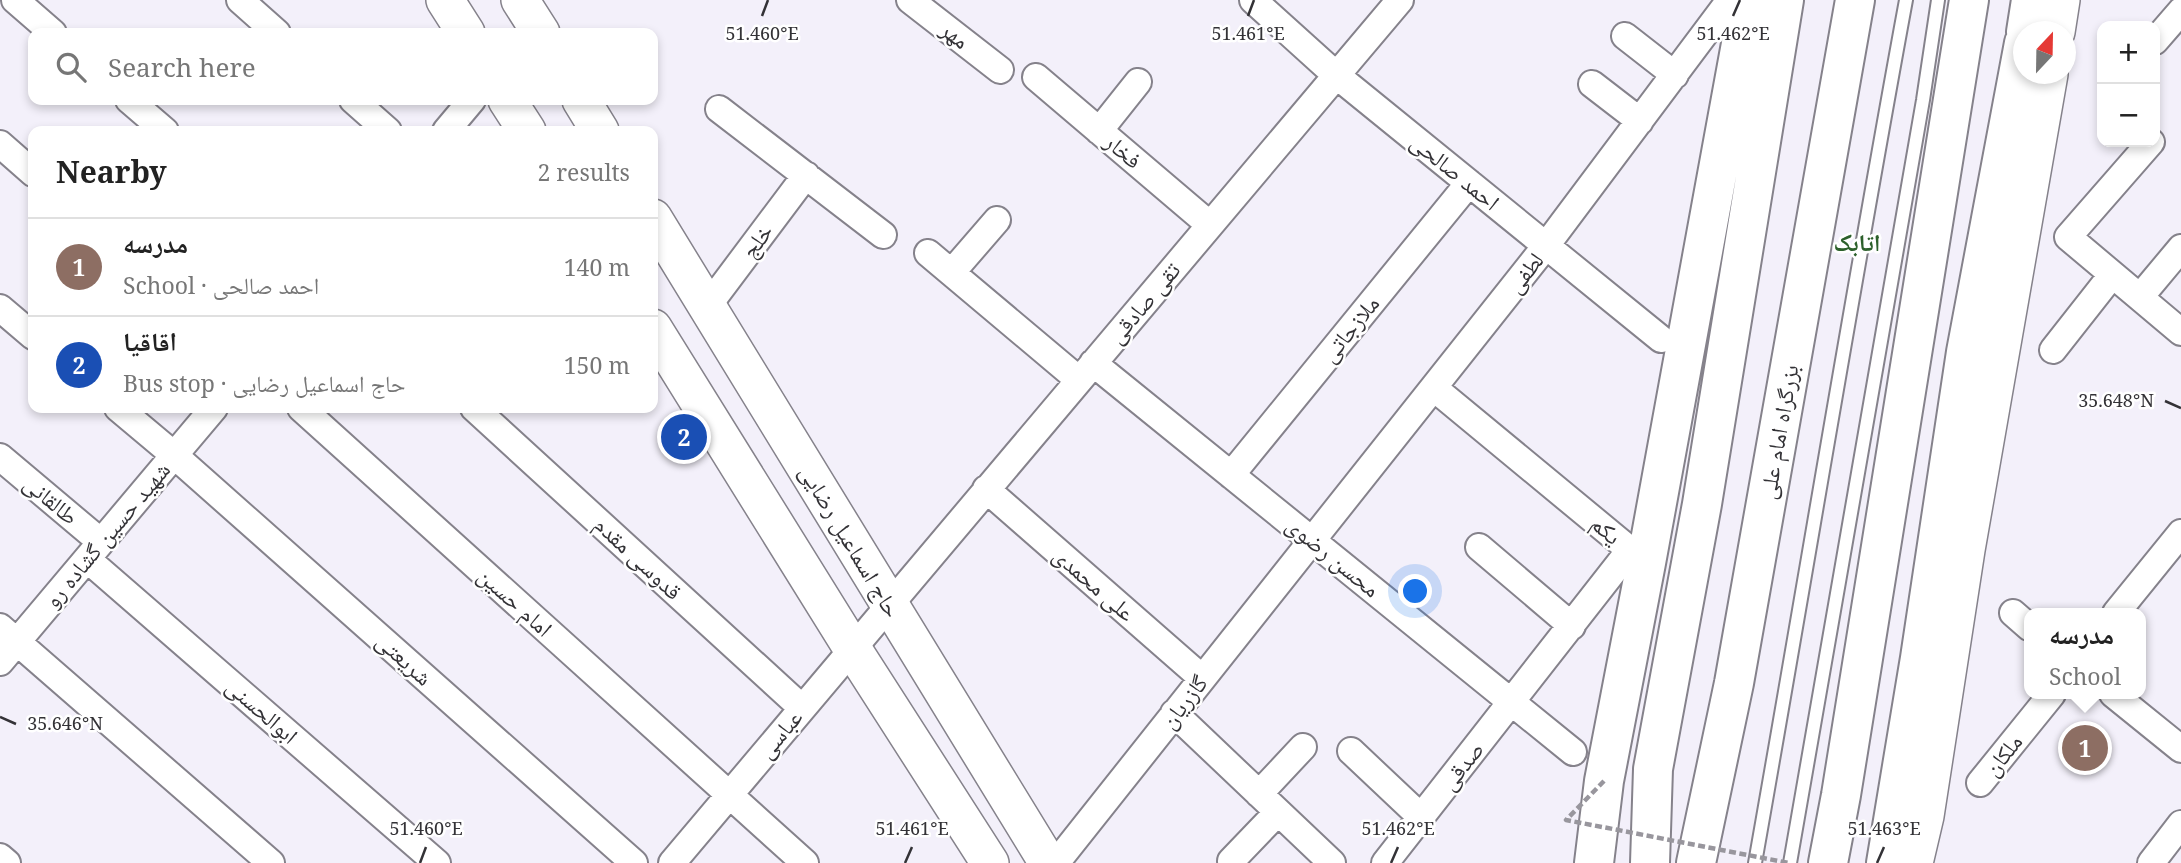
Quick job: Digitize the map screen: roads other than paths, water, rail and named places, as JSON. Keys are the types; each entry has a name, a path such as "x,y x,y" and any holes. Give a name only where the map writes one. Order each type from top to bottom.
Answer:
{"highway":[{"path":"1594,863 1604,782 1749,0"},
{"path":"1650,863 1653,769 1702,504 1784,0"},
{"name":"بزرگراه امام علی","path":"1696,863 1734,683 1855,0"},
{"path":"1828,863 1969,0"},
{"path":"2028,21 2031,0"},
{"path":"1886,863 1966,352 2016,84"}],"main road":[{"path":"520,0 538,28"},
{"path":"2058,21 2061,0"},
{"path":"1914,863 1925,816 1966,550 2047,84"},
{"path":"510,105 524,126"},
{"path":"584,105 597,126"},
{"name":"حاج اسماعیل رضایی","path":"658,226 1048,863"},
{"path":"658,340 990,863"}],"street":[{"path":"15,0 47,28"},
{"path":"240,0 271,28"},
{"name":"مهر","path":"910,0 1000,70"},
{"name":"احمد صالحی","path":"1253,0 1336,75 1661,339"},
{"name":"تقی صادقی","path":"889,605 1400,0"},
{"name":"لطفی","path":"1312,541 1545,247 1731,0"},
{"path":"2160,35 2181,11"},
{"path":"1625,36 1675,75"},
{"name":"فخار","path":"1036,77 1210,225"},
{"path":"1099,131 1138,82"},
{"path":"1592,84 1640,121"},
{"path":"135,105 159,126"},
{"path":"359,105 382,126"},
{"path":"450,126 468,105"},
{"path":"719,109 883,234"},
{"path":"0,144 28,169"},
{"path":"2147,147 2068,237 2181,332"},
{"name":"خلج","path":"707,307 806,175"},
{"name":"ملازجاتی","path":"1231,475 1469,183"},
{"path":"952,272 997,220"},
{"path":"2140,298 2181,248"},
{"name":"محسن رضوی","path":"928,253 1086,372 1231,475 1573,752"},
{"path":"2053,350 2112,275"},
{"path":"0,308 28,332"},
{"name":"یکم","path":"1434,388 1630,550 1512,702"},
{"path":"124,413 174,455"},
{"name":"شهید حسین گشاده رو","path":"0,662 9,634 94,551 210,413"},
{"name":"امام حسین","path":"307,413 805,863"},
{"name":"قدوسی مقدم","path":"479,413 802,708"},
{"name":"شریعتی","path":"174,455 634,863"},
{"name":"طالقانی","path":"0,457 94,551"},
{"name":"علی محمدی","path":"986,489 1202,678"},
{"name":"گازریان","path":"1056,863 1312,541"},
{"path":"1479,547 1572,626"},
{"path":"2121,608 2176,549"},
{"name":"ابوالحسنی","path":"94,551 437,863"},
{"name":"عباسی","path":"672,863 889,605"},
{"path":"9,634 271,863"},
{"name":"ملکان","path":"1980,783 2048,699"},
{"path":"2119,699 2181,749"},
{"name":"صدقی","path":"1392,861 1421,817 1512,702"},
{"path":"1174,713 1332,863"},
{"path":"1231,861 1303,747"},
{"path":"1351,751 1421,817"},
{"path":"2151,863 2181,824"},
{"path":"0,857 7,863"}],"lane":[{"path":"1755,863 1869,198 1906,0"},
{"path":"1789,863 1921,114 1938,0"}],"place":[{"name":"اقاقیا","path":"684,437"},
{"name":"مدرسه","path":"2085,748"}],"district":[{"name":"اتابک","path":"1857,243"}]}
